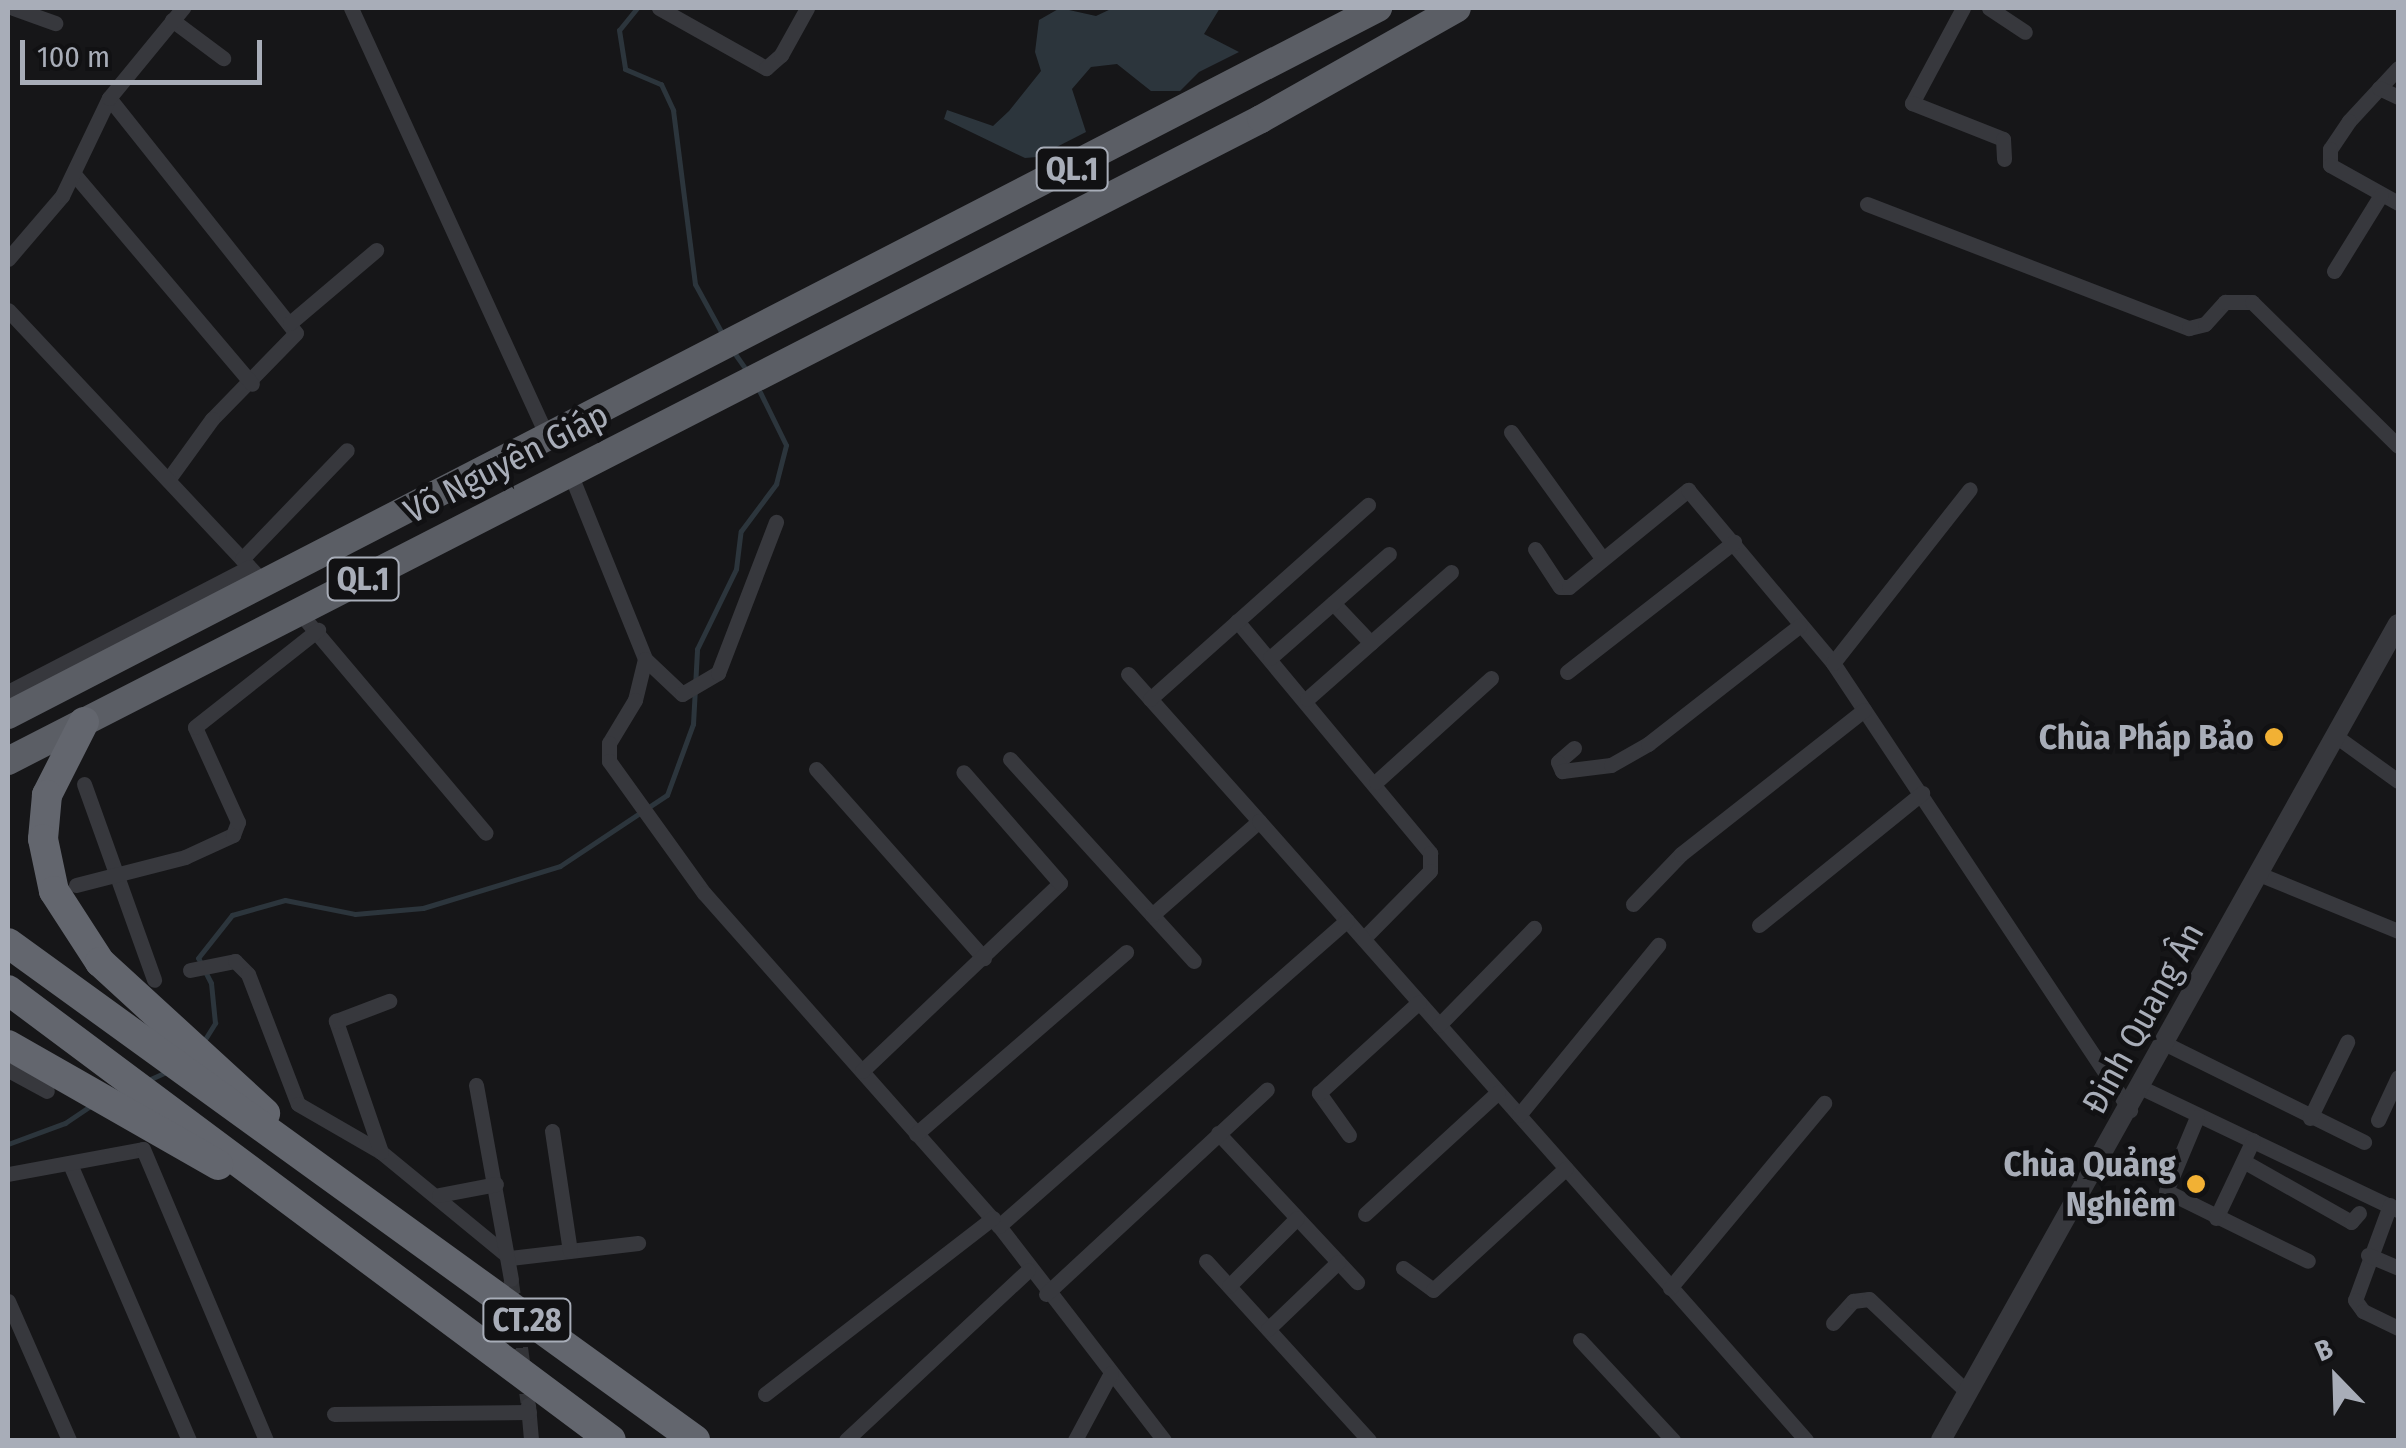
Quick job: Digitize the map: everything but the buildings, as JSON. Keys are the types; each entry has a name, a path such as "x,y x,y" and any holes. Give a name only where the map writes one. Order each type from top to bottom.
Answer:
{"highway":[{"name":"Võ Nguyên Giáp","path":"8,714 252,570 548,438 1378,8"},
{"name":"Võ Nguyên Giáp","path":"8,762 84,722 309,621 570,473 1261,118 1457,8"},
{"name":"CT.28","path":"84,722 47,795 44,839 54,890 100,962 358,1200"},
{"name":"CT.28","path":"8,943 358,1200 695,1440"},
{"name":"CT.28","path":"8,990 611,1440"},
{"name":"CT.28","path":"8,1045 60,1086 151,1126 333,1233"}],"street":[{"path":"13,8 54,24"},
{"path":"351,8 548,438"},
{"path":"659,8 766,68 782,55 806,8"},
{"path":"1963,8 1912,103 2003,139 2004,159"},
{"path":"1989,8 2024,32"},
{"path":"8,259 74,174 109,98 177,14 224,58"},
{"path":"2398,68 2330,149 2330,165 2398,204"},
{"path":"2379,88 2398,97"},
{"path":"109,98 290,323 293,341 212,419 170,477"},
{"path":"74,174 252,384"},
{"path":"2334,271 2382,195"},
{"path":"1868,204 2189,328 2205,324 2226,302 2252,302 2398,446"},
{"path":"290,323 376,250"},
{"path":"8,310 170,477 252,570"},
{"path":"1511,432 1602,558"},
{"path":"8,692 252,570 347,450"},
{"path":"570,473 645,659 682,694 707,684 729,651 776,522"},
{"path":"1833,664 1970,489"},
{"path":"1534,550 1564,588 1688,490 1833,664 2130,1110"},
{"path":"1150,698 1368,505"},
{"path":"1568,672 1734,542"},
{"path":"1270,658 1390,554"},
{"path":"1307,699 1450,572"},
{"path":"1333,603 1370,643"},
{"path":"76,886 185,858 238,829 195,727 309,621 486,833"},
{"path":"1237,621 1376,782 1434,863 1364,938"},
{"name":"Đinh Quang Ân","path":"1941,1440 2130,1110 2398,624"},
{"path":"1574,748 1558,762 1566,773 1623,758 1799,626"},
{"path":"645,659 635,700 608,752 636,803 704,893 996,1222 1046,1294 1164,1440"},
{"path":"1128,674 1806,1440"},
{"path":"1376,782 1491,678"},
{"path":"1633,904 1681,854 1864,710"},
{"path":"2336,737 2398,782"},
{"path":"1010,758 1194,961"},
{"path":"816,770 984,958"},
{"path":"862,1071 1060,883 964,772"},
{"path":"84,784 120,874 154,980"},
{"path":"1758,926 1922,794"},
{"path":"1152,914 1259,822"},
{"path":"2259,874 2398,931"},
{"path":"766,1394 996,1222 1347,920"},
{"path":"1438,1025 1534,928"},
{"path":"1519,1115 1658,945"},
{"path":"916,1134 1126,952"},
{"path":"190,970 235,960 248,974 298,1104 381,1152 439,1195 510,1258 638,1243"},
{"path":"381,1152 336,1022 389,1001"},
{"path":"1349,1136 1319,1093 1419,1002"},
{"path":"2310,1118 2347,1042"},
{"path":"2166,1044 2364,1142"},
{"path":"8,1070 60,1086"},
{"path":"2378,1120 2398,1076"},
{"path":"476,1085 511,1279"},
{"path":"2142,1088 2394,1208 2368,1255 2358,1306 2398,1328"},
{"path":"1046,1294 1267,1089"},
{"path":"1365,1214 1498,1092"},
{"path":"1670,1288 1824,1103"},
{"path":"2197,1117 2166,1191 2308,1261"},
{"path":"552,1130 570,1251"},
{"path":"1218,1133 1357,1282"},
{"path":"2216,1218 2253,1140"},
{"path":"8,1174 143,1149 266,1440"},
{"path":"2245,1162 2351,1222 2359,1213"},
{"path":"70,1164 189,1440"},
{"path":"1402,1268 1433,1290 1566,1168"},
{"path":"439,1195 496,1184"},
{"path":"1228,1286 1297,1218"},
{"path":"2368,1255 2398,1268"},
{"path":"1206,1261 1369,1440"},
{"path":"1268,1329 1338,1262"},
{"path":"846,1440 1028,1270"},
{"path":"1834,1323 1853,1301 1868,1299 1967,1392"},
{"path":"8,1301 70,1440"},
{"path":"1580,1340 1673,1440"},
{"path":"1076,1440 1111,1373"},
{"path":"334,1414 528,1407 531,1440"}],"shaded area":[{"path":"1060,8 1096,16 1113,8 1220,8 1204,34 1239,52 1199,72 1180,91 1151,91 1117,64 1091,67 1072,89 1086,132 1037,157 1025,158 944,119 947,110 993,126 1009,111 1041,71 1035,52 1039,20"}],"waterway":[{"path":"637,8 619,30 625,69 661,84 673,110 695,284 724,337"},
{"path":"733,351 747,371"},
{"path":"202,1044 215,1023 211,983 198,958 232,915 285,900 355,914 423,908 560,866 667,795 693,724 697,649 736,569 741,531 776,484 786,445 758,388"},
{"path":"146,1081 168,1071"},
{"path":"8,1144 65,1123 90,1106"}],"tunnel":[{"path":"511,1279 528,1402"}],"place":[{"name":"Chùa Pháp Bảo","path":"2274,737"},
{"name":"Chùa Quảng Nghiêm","path":"2196,1184"}]}
